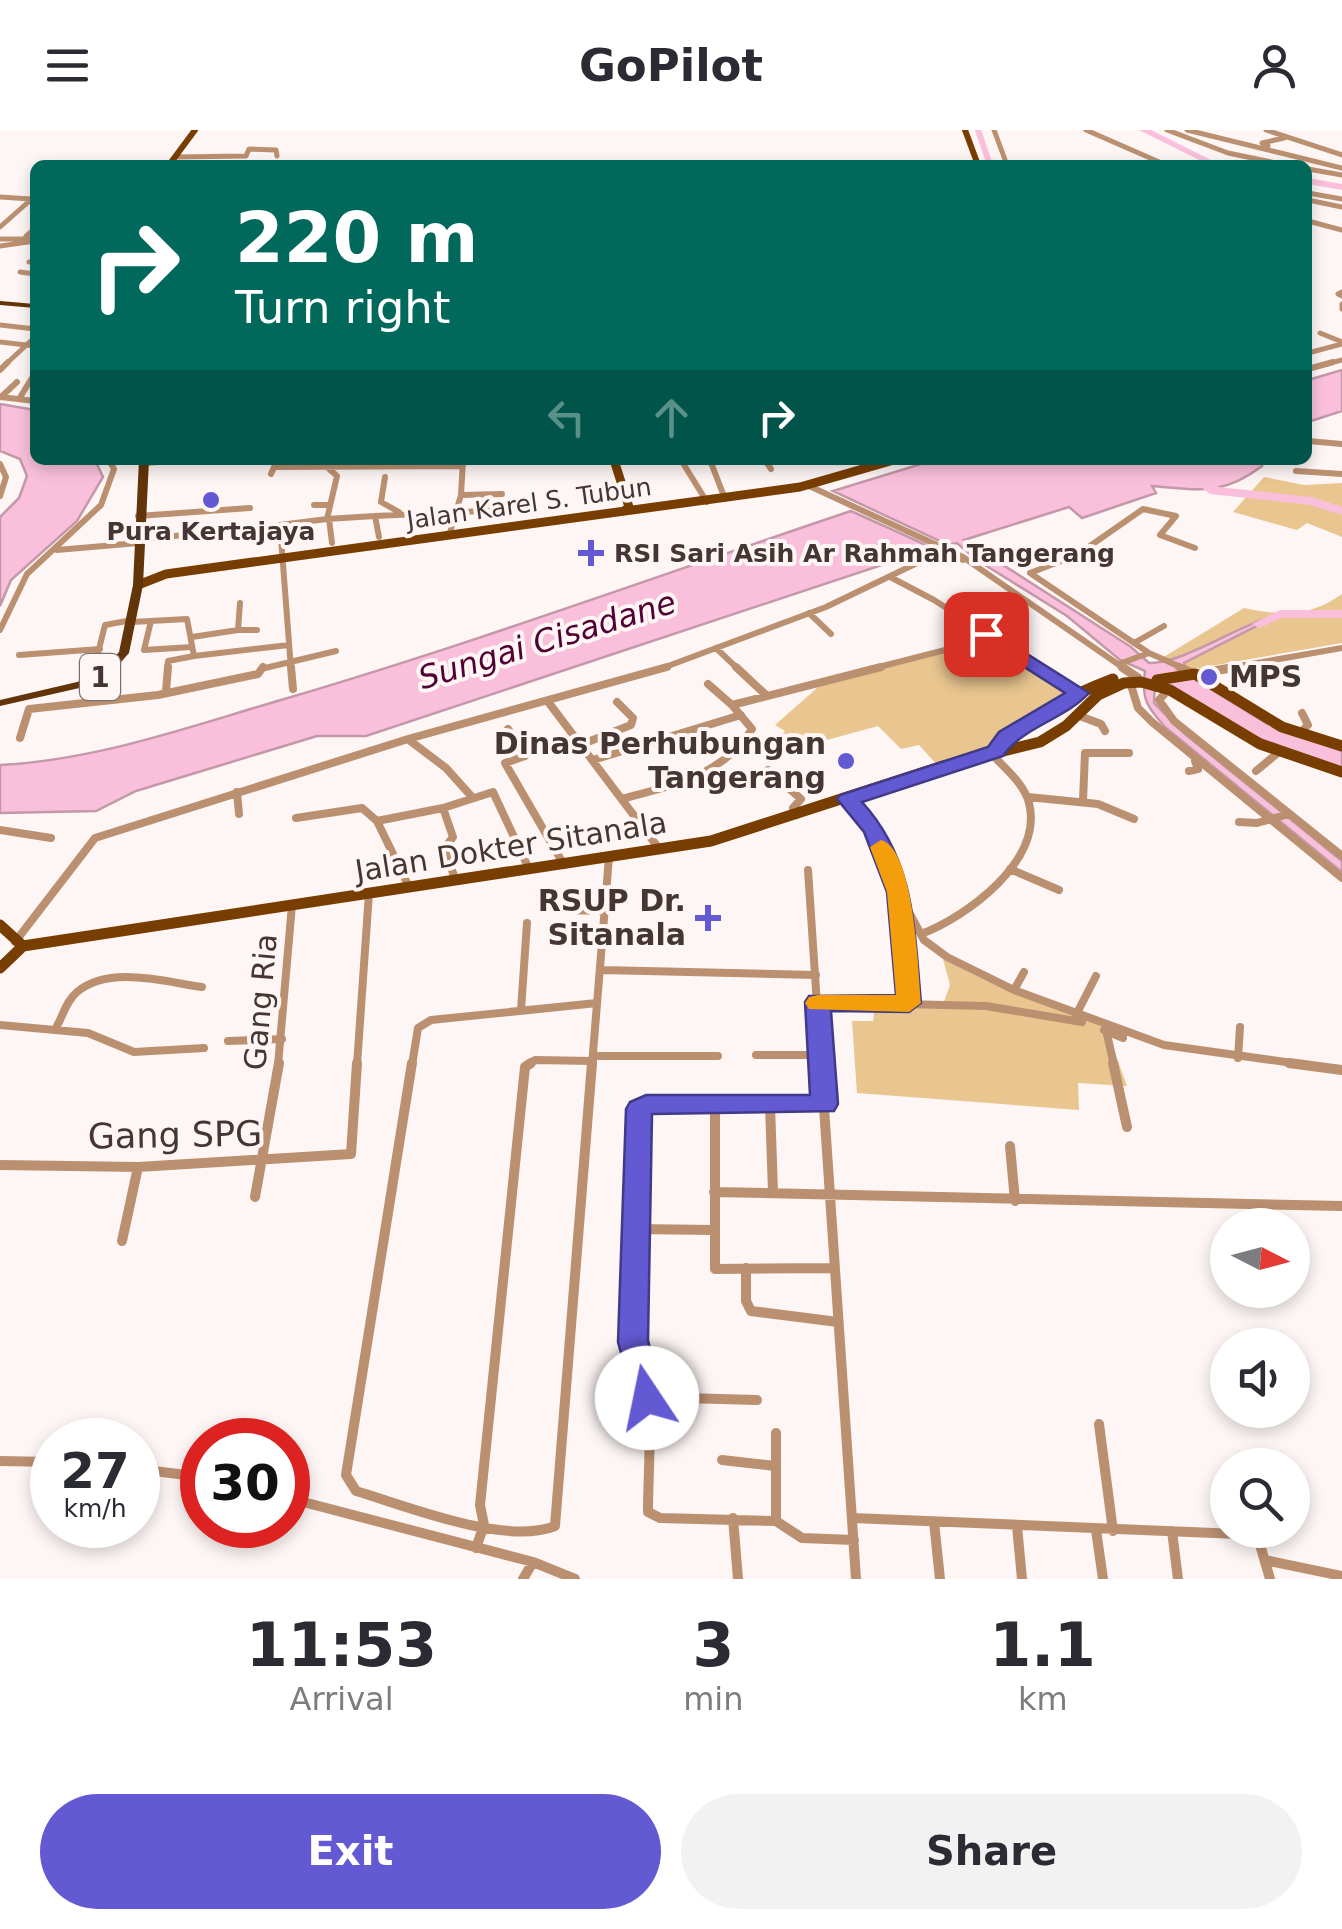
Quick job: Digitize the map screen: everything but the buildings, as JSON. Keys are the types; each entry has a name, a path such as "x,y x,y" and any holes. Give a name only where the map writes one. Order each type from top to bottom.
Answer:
{"highway":[{"path":"0,303 30,306"},
{"name":"1","path":"0,703 103,676 124,653 138,584 138,516 144,465"}],"main road":[{"path":"172,160 195,130"},
{"path":"965,130 976,160"},
{"path":"616,465 630,504 624,511"},
{"name":"Jalan Karel S. Tubun","path":"138,584 166,574 725,499 807,485 877,465"},
{"path":"628,496 660,507"},
{"name":"Jalan Karel S. Tubun","path":"138,567 166,574"},
{"path":"1133,680 1192,674 1250,710 1300,733 1342,746"},
{"path":"1133,680 1164,687 1279,752 1342,772"},
{"name":"Jalan Dokter Sitanala","path":"993,752 1006,736 1078,693 1133,680"},
{"name":"Jalan Dokter Sitanala","path":"19,944 456,880 609,862 660,850 798,816 931,769 1034,744 1053,736 1077,716 1092,696 1133,680"},
{"path":"1030,723 1038,732 1053,736"},
{"path":"0,925 19,944 0,968"}],"street":[{"path":"994,130 1005,160"},
{"path":"1088,131 1101,130"},
{"path":"1166,130 1228,153 1262,160"},
{"path":"1188,130 1306,160"},
{"path":"1266,130 1342,155"},
{"path":"1088,131 1154,160"},
{"path":"1268,146 1262,143 1288,137"},
{"path":"1108,140 1124,140"},
{"path":"1228,153 1248,147"},
{"path":"186,160 246,156 249,149 276,150 277,156"},
{"path":"1312,161 1342,168"},
{"path":"1312,170 1342,176"},
{"path":"1312,196 1342,199"},
{"path":"0,197 30,198"},
{"path":"1312,197 1342,207"},
{"path":"0,228 30,202"},
{"path":"1312,222 1342,230"},
{"path":"1312,232 1323,226"},
{"path":"26,236 30,232"},
{"path":"0,242 30,241"},
{"path":"24,252 30,245"},
{"path":"20,272 30,273"},
{"path":"0,325 30,332"},
{"path":"1320,333 1342,343"},
{"path":"0,370 30,340"},
{"path":"0,342 30,345"},
{"path":"1312,351 1342,343"},
{"path":"1312,368 1342,360"},
{"path":"18,399 30,380"},
{"path":"1,397 17,382"},
{"path":"1,397 30,401"},
{"path":"1312,441 1342,444"},
{"path":"0,630 25,576 57,550 106,499 112,465"},
{"path":"272,474 274,467 310,465"},
{"path":"329,465 337,476 328,519 332,543"},
{"path":"449,536 458,512 462,465"},
{"path":"684,465 706,502"},
{"path":"712,465 725,499"},
{"path":"769,465 771,469"},
{"path":"0,496 6,477 1,466"},
{"path":"1296,471 1342,474"},
{"path":"386,477 381,502 403,514"},
{"path":"807,485 966,558 1119,664 1133,680 1138,708 1342,878"},
{"path":"461,495 502,494"},
{"path":"314,506 330,505"},
{"path":"138,516 250,508"},
{"path":"293,688 280,523 526,509"},
{"path":"1194,548 1160,534 1176,516 1143,510 1099,545 1062,564 1030,572 1146,654 1192,674 1342,648"},
{"path":"375,516 379,537"},
{"path":"57,550 210,533"},
{"path":"19,944 95,838 408,739 642,676 808,613 892,578 940,552 966,558"},
{"path":"892,578 1078,693"},
{"path":"238,630 240,603"},
{"path":"808,613 830,634"},
{"path":"19,655 98,653 105,625 187,619 193,651"},
{"path":"150,621 144,650 289,645"},
{"path":"1134,643 1164,626"},
{"path":"192,636 257,630"},
{"path":"732,705 992,638"},
{"path":"716,648 766,696"},
{"path":"166,692 168,661 193,651"},
{"path":"20,738 29,709 166,692 258,674 262,666 336,651"},
{"path":"1119,664 1146,654"},
{"path":"1119,664 1133,680"},
{"path":"622,799 709,772 747,740 752,729 708,684"},
{"path":"1164,687 1158,700 1174,722 1342,856"},
{"path":"580,745 631,725 633,718 617,702"},
{"path":"549,703 660,850"},
{"path":"1300,733 1308,724 1302,713"},
{"path":"593,760 741,714"},
{"path":"1077,716 1101,724 1106,731"},
{"path":"508,729 526,756 505,764 564,865"},
{"path":"408,739 446,768 472,797"},
{"path":"921,934 967,912 1010,869 1031,828 1028,797 993,752"},
{"path":"1083,801 1085,752 1128,753"},
{"path":"1256,771 1279,752"},
{"path":"1190,771 1198,769 1196,757"},
{"path":"768,770 801,800 793,808 798,816"},
{"path":"237,792 239,814"},
{"path":"377,821 443,808 493,792 530,870"},
{"path":"1028,797 1083,801 1118,810 1134,819"},
{"path":"848,799 875,830 898,892 921,934 947,957 1014,990 1164,1045 1342,1070"},
{"path":"296,818 362,808 377,821 409,888"},
{"path":"443,808 452,837 444,850 456,880"},
{"path":"1239,822 1288,814"},
{"path":"0,830 52,838"},
{"path":"598,1003 431,1020 418,1028 346,1475 356,1491 484,1525 535,1534 552,1531 555,1526 602,970 609,862"},
{"path":"1010,869 1059,890"},
{"path":"808,870 856,1579"},
{"path":"898,892 909,1003"},
{"name":"Gang SPG","path":"1,1169 138,1167 352,1154 369,893"},
{"name":"Gang Ria","path":"255,1197 282,1039 292,906"},
{"path":"564,910 604,911"},
{"path":"522,1010 527,923"},
{"path":"602,970 816,975"},
{"path":"1014,990 1024,972"},
{"path":"1076,1015 1096,976"},
{"path":"57,1026 72,996 97,983 126,978 202,987"},
{"path":"818,1002 909,1003 1021,1012 1074,1020 1123,1038"},
{"path":"0,1025 57,1026 124,1044 134,1052 204,1048"},
{"path":"1238,1058 1240,1026"},
{"path":"1106,1030 1127,1127"},
{"path":"228,1041 282,1039"},
{"path":"756,1055 821,1055"},
{"path":"476,1548 484,1525 480,1506 525,1067 536,1060 718,1056"},
{"path":"776,1521 660,1518 648,1512 647,1398 633,1342 639,1109 646,1105 824,1104"},
{"path":"715,1105 715,1269 834,1268"},
{"path":"770,1105 773,1192"},
{"path":"1010,1146 1015,1202"},
{"path":"122,1241 138,1167"},
{"path":"714,1192 829,1192 1015,1202 1342,1206"},
{"path":"634,1228 715,1230"},
{"path":"746,1268 750,1312 838,1322"},
{"path":"647,1398 757,1400"},
{"path":"1099,1424 1113,1530"},
{"path":"776,1434 776,1521 788,1535 801,1540 854,1540"},
{"path":"722,1460 775,1466"},
{"path":"0,1461 30,1462"},
{"path":"310,1504 533,1562 574,1579"},
{"path":"733,1518 738,1579"},
{"path":"852,1518 1210,1532"},
{"path":"934,1522 940,1579"},
{"path":"1016,1526 1022,1579"},
{"path":"1096,1530 1103,1579"},
{"path":"1172,1531 1178,1579"},
{"path":"1263,1548 1270,1579"},
{"path":"1266,1560 1342,1576"},
{"path":"523,1579 533,1562"}],"shaded area":[{"path":"1264,477 1304,485 1342,483 1342,537 1307,523 1297,530 1233,512"},
{"path":"1342,594 1342,643 1182,671 1162,658 1244,608 1295,613 1319,607"},
{"path":"988,639 1079,693 1018,729 996,751 939,767 919,745 901,749 878,726 787,751 776,740 785,731 775,725 825,681"},
{"path":"943,959 989,982 1105,1025 1127,1086 1078,1083 1079,1110 857,1093 852,1021 873,1021 875,1005 942,1007 950,985"}],"water":[{"path":"1342,370 1342,411 1312,421 1312,379"},
{"path":"0,404 30,409 30,465 97,465 103,477 77,521 11,580 0,606 0,517 19,498 27,476 20,459 0,451"},
{"path":"918,465 1262,465 1222,487 1152,486 1156,493 1082,518 1069,507 964,540 1131,647 1149,663 1179,657 1280,614 1184,663 1185,673 1266,723 1342,751 1342,768 1244,733 1155,682 1154,703 1185,734 1342,861 1342,872 1166,728 1147,702 1145,671 1120,660 1067,616 977,560 957,543 948,545 833,491"},
{"path":"851,511 933,548 366,736 317,736 136,791 96,811 0,813 0,765 72,757 212,721 425,655"}],"waterway":[{"path":"978,130 988,160"},
{"name":"Sungai Cisadane","path":"1144,130 1206,160"},
{"name":"Sungai Cisadane","path":"1312,182 1342,187"},
{"path":"1179,465 1215,491 1312,501 1342,511"},
{"path":"1259,624 1280,614 1342,614"}],"slow traffic":[{"path":"818,1003 909,1003 898,892 881,847"}],"place":[{"name":"Pura Kertajaya","path":"211,500"},
{"name":"RSI Sari Asih Ar Rahmah Tangerang","path":"591,553"},
{"name":"MPS","path":"1209,677"},
{"name":"Dinas Perhubungan Tangerang","path":"846,761"},
{"name":"RSUP Dr. Sitanala","path":"708,918"}],"route":[{"path":"647,1398 633,1342 639,1109 643,1105 824,1104 818,1002 909,1003 898,892 875,830 848,799 931,769 996,752 1006,736 1078,693 986,634"}]}
